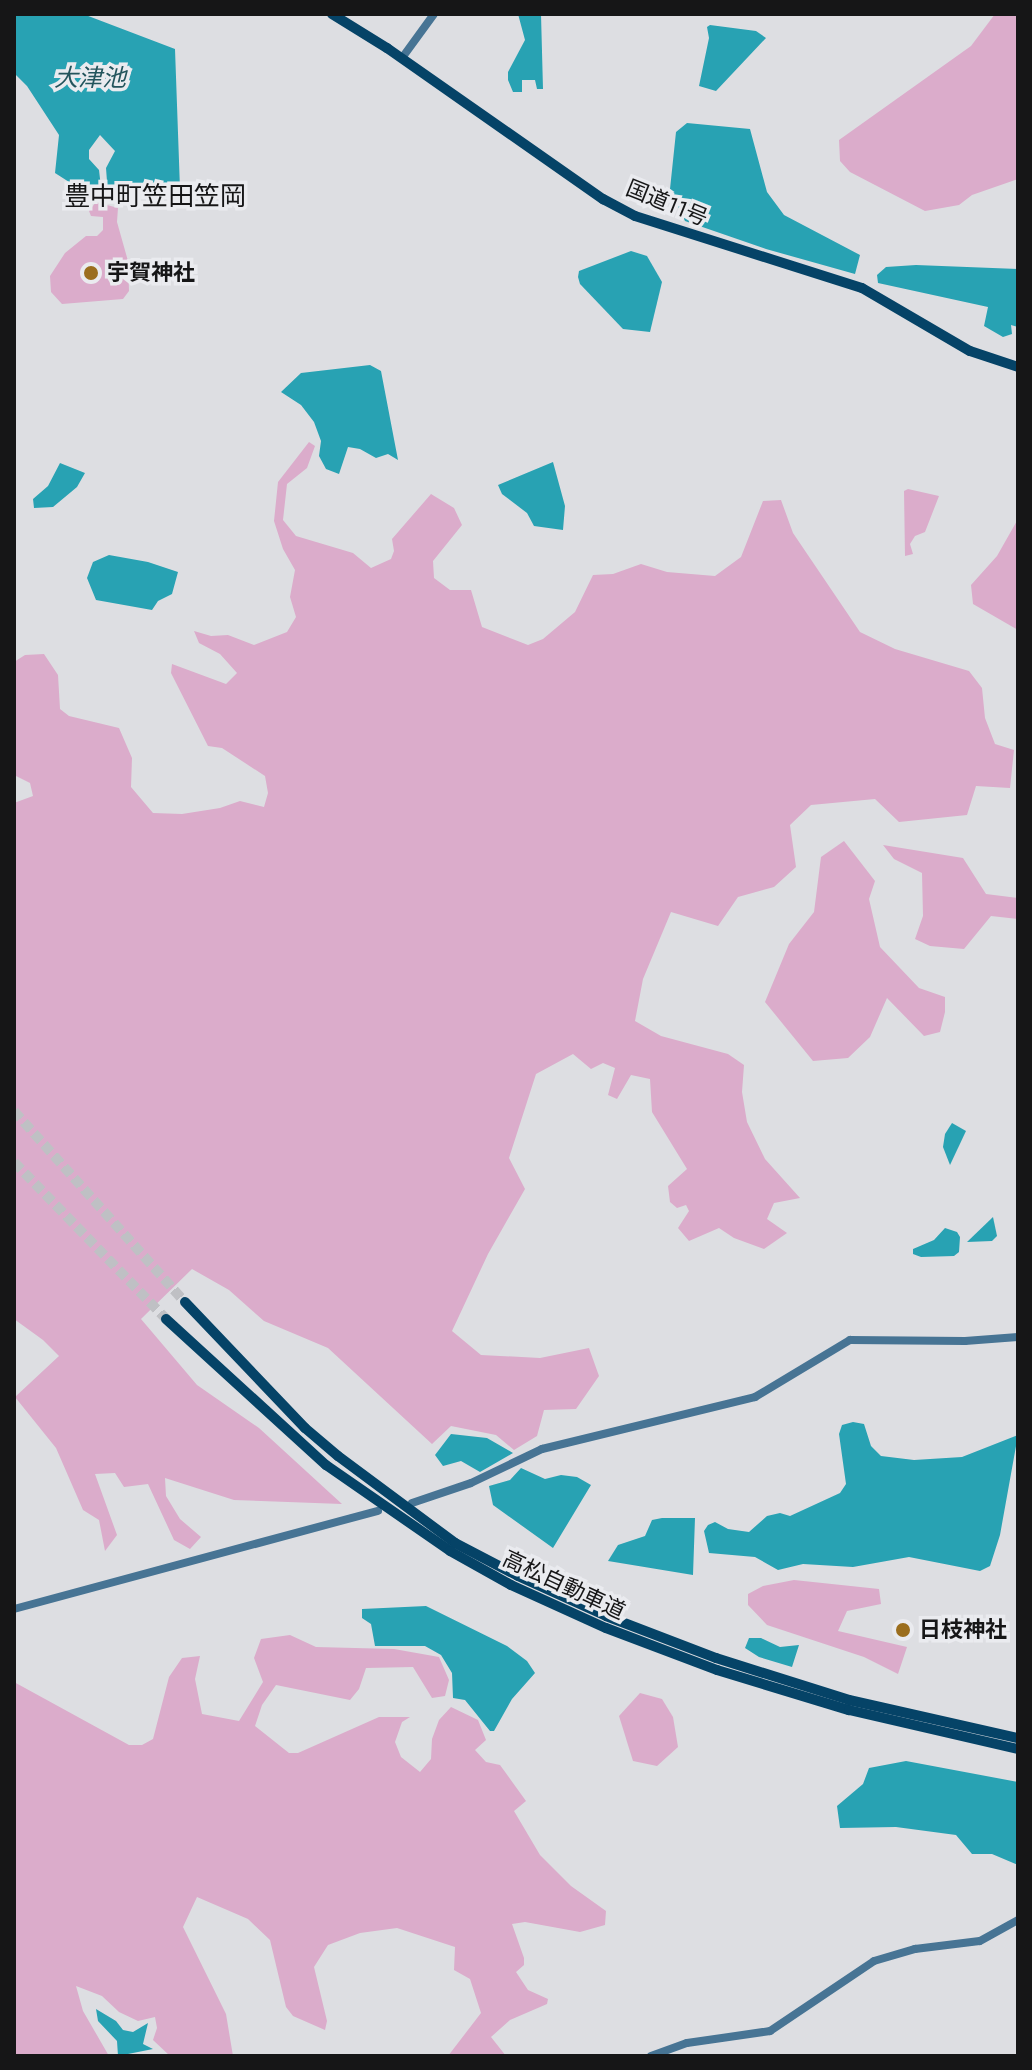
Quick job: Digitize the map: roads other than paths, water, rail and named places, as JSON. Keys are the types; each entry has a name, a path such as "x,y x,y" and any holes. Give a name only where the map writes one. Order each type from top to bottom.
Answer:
{"highway":[{"name":"国道11号","path":"332,14 402,58 591,191 635,216 862,288 970,351 1018,367"},
{"name":"高松自動車道","path":"185,1302 305,1428 419,1519 467,1550 606,1616 716,1658 849,1700 1018,1738"},
{"name":"高松自動車道","path":"166,1319 326,1465 438,1543 511,1585 606,1628 717,1670 849,1710 1018,1749"}],"street":[{"path":"402,58 434,14"},
{"path":"412,1503 471,1483 542,1449 755,1397 779,1385 825,1352 856,1338 965,1341 1018,1337"},
{"path":"14,1609 378,1511"},
{"path":"651,2056 687,2043 770,2031 874,1961 915,1949 980,1941 1018,1920"}],"water":[{"name":"大津池","path":"14,14 83,14 175,49 180,189 108,195 106,168 115,151 100,135 89,150 89,159 99,170 102,196 91,196 55,173 59,135 27,86 14,73"},
{"path":"518,14 541,14 543,89 537,89 535,80 522,80 522,92 513,92 508,80 508,72 525,40"},
{"path":"707,27 756,31 766,38 716,91 699,86 709,38"},
{"path":"687,123 750,129 767,192 784,215 860,255 855,274 766,249 685,221 670,189 676,132"},
{"path":"631,251 647,256 662,282 650,332 623,329 580,284 578,277 579,271"},
{"path":"916,265 1018,269 1018,327 1011,325 1012,334 1003,337 984,326 988,307 878,283 877,275 886,267"},
{"path":"370,365 381,371 398,460 388,454 376,458 360,449 348,447 339,474 326,469 319,456 321,441 314,422 301,405 281,392 301,373"},
{"path":"553,462 565,506 563,530 534,526 527,513 502,494 498,485"},
{"path":"60,463 85,473 77,487 53,507 34,508 33,499 48,486"},
{"path":"109,555 148,562 178,572 172,594 158,601 152,610 96,600 87,578 93,562"},
{"path":"952,1123 966,1131 950,1165 943,1147 945,1134"},
{"path":"993,1217 997,1236 992,1241 967,1242"},
{"path":"945,1228 957,1232 960,1237 959,1252 954,1256 921,1257 913,1254 913,1249 934,1240"},
{"path":"853,1422 864,1424 871,1446 881,1456 914,1460 962,1457 1018,1435 1000,1535 990,1566 980,1571 909,1557 853,1567 803,1564 778,1570 755,1557 709,1553 704,1531 708,1525 715,1522 728,1529 749,1532 767,1516 780,1513 790,1516 840,1493 846,1484 839,1434 842,1425"},
{"path":"451,1434 487,1438 513,1453 480,1472 461,1461 443,1466 435,1455"},
{"path":"521,1468 545,1479 561,1475 577,1477 591,1485 553,1548 493,1505 489,1486 510,1480"},
{"path":"695,1518 693,1575 608,1561 618,1545 645,1536 652,1520"},
{"path":"426,1606 507,1646 527,1661 535,1673 512,1699 494,1731 490,1731 465,1700 453,1698 452,1673 441,1655 425,1646 375,1646 371,1624 362,1618 362,1609"},
{"path":"749,1638 761,1638 780,1647 799,1645 792,1667 759,1657 745,1648"},
{"path":"906,1761 1018,1782 1018,1865 992,1854 972,1854 956,1835 896,1827 840,1828 837,1806 863,1784 869,1768"},
{"path":"96,2009 116,2021 123,2030 133,2032 148,2023 143,2044 153,2049 118,2056 117,2041 98,2021"}],"tunnel":[{"path":"14,1111 185,1302"},
{"path":"14,1162 166,1319"}],"place":[{"name":"宇賀神社","path":"91,273"},
{"name":"日枝神社","path":"903,1630"}],"district":[{"name":"豊中町笠田笠岡","path":"155,197"}]}
